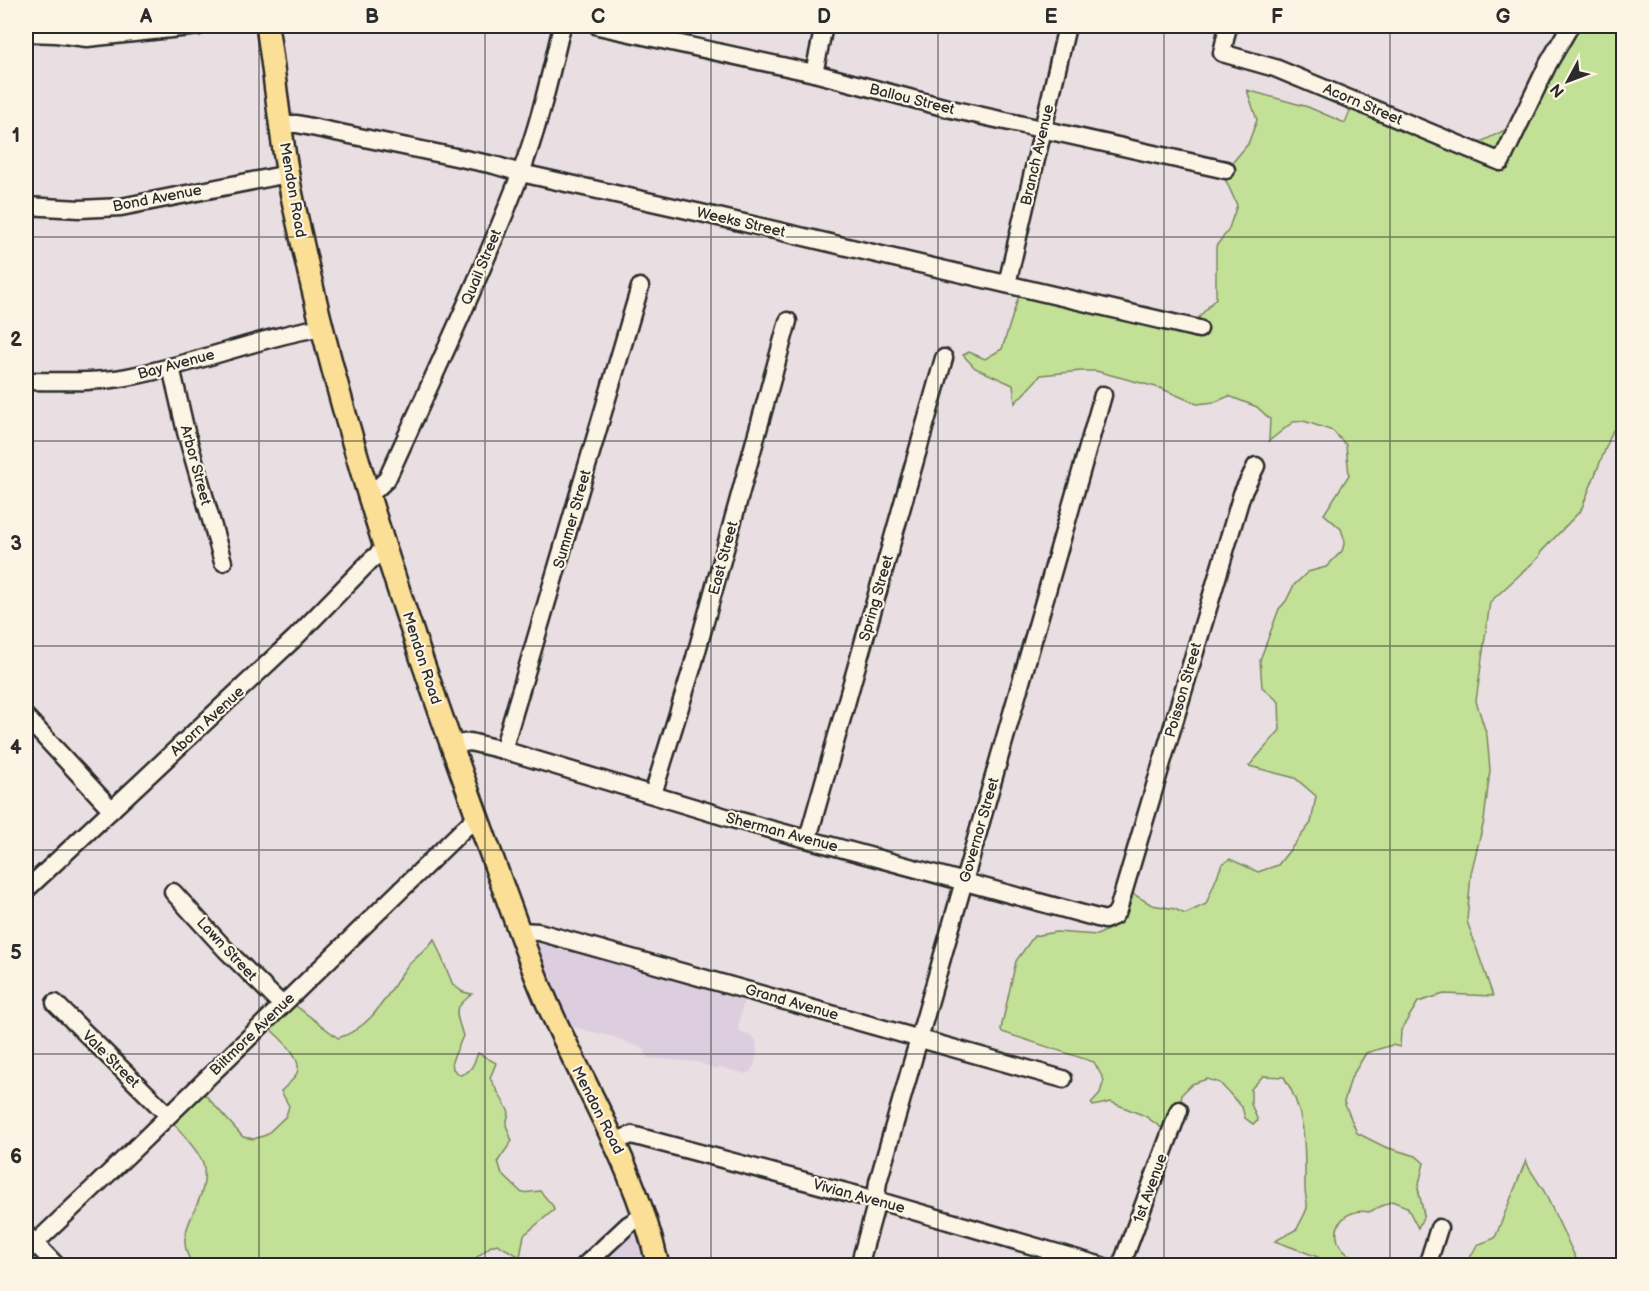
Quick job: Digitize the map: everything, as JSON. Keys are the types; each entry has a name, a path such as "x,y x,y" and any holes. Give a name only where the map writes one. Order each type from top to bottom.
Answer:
{"main road":[{"name":"Mendon Road","path":"267,26 288,174 323,327 369,496 420,659 548,1010 615,1141 644,1215 654,1264"}],"street":[{"path":"26,33 87,38 199,26"},
{"name":"Quail Street","path":"369,496 387,479 448,345 521,173 545,98 562,26"},
{"name":"Ballou Street","path":"598,26 814,73 951,109 1226,170"},
{"path":"814,73 824,26"},
{"name":"Branch Avenue","path":"1007,284 1067,26"},
{"name":"Acorn Street","path":"1228,26 1222,53 1275,68 1501,162 1548,64 1570,26"},
{"name":"Weeks Street","path":"282,124 297,124 494,165 1199,329"},
{"name":"Bond Avenue","path":"26,206 80,209 121,207 288,174"},
{"name":"Summer Street","path":"503,750 640,287"},
{"name":"East Street","path":"653,794 696,654 788,321"},
{"name":"Bay Avenue","path":"26,381 88,381 125,378 251,343 323,327"},
{"name":"Spring Street","path":"807,838 944,358"},
{"name":"Arbor Street","path":"171,367 186,432 223,562"},
{"name":"Governor Street","path":"859,1266 876,1200 878,1182 1103,395"},
{"name":"Poisson Street","path":"1114,916 1145,822 1242,494 1256,466"},
{"name":"Aborn Avenue","path":"26,890 295,638 370,561 386,548"},
{"path":"26,717 112,810"},
{"name":"Sherman Avenue","path":"451,745 470,742 503,750 729,818 964,883 1093,918 1105,920 1114,916"},
{"name":"Biltmore Avenue","path":"28,1243 168,1115 477,816"},
{"name":"Lawn Street","path":"173,892 226,950 282,1005"},
{"name":"Grand Avenue","path":"519,931 539,932 1063,1079"},
{"name":"Vale Street","path":"55,1003 168,1115"},
{"name":"1st Avenue","path":"1121,1266 1179,1110"},
{"name":"Vivian Avenue","path":"615,1141 632,1135 876,1200 1102,1266"},
{"path":"584,1266 628,1225 644,1215"},
{"path":"1427,1266 1439,1228"},
{"path":"28,1243 57,1266"}],"shaded area":[{"path":"527,932 747,986 738,1027 741,1033 749,1034 756,1040 757,1055 752,1071 746,1074 720,1067 716,1069 698,1062 648,1058 644,1049 614,1037 561,1024"},
{"path":"645,1213 664,1265 584,1266"}],"green space":[{"path":"1568,26 1623,26 1623,431 1620,426 1613,430 1581,510 1541,552 1539,557 1490,602 1476,701 1487,736 1490,770 1484,821 1471,873 1467,921 1493,996 1444,994 1418,1002 1401,1030 1400,1047 1392,1045 1366,1053 1351,1078 1344,1102 1357,1133 1385,1147 1416,1156 1424,1163 1418,1188 1424,1215 1418,1228 1407,1207 1392,1201 1369,1212 1361,1211 1346,1216 1338,1227 1338,1241 1344,1251 1362,1265 1322,1265 1318,1257 1275,1241 1297,1229 1307,1206 1301,1117 1292,1090 1284,1077 1263,1076 1251,1089 1251,1104 1258,1121 1253,1124 1245,1118 1242,1107 1220,1083 1207,1079 1192,1084 1182,1094 1179,1119 1173,1136 1145,1116 1111,1102 1093,1106 1091,1103 1100,1093 1104,1080 1094,1062 1002,1032 1001,1029 1016,961 1034,936 1056,932 1097,935 1112,928 1121,915 1130,892 1152,905 1175,909 1185,914 1206,904 1222,864 1230,859 1258,872 1278,865 1311,823 1316,796 1295,778 1249,766 1280,730 1279,702 1262,687 1260,660 1279,609 1294,585 1308,572 1326,567 1342,551 1345,541 1341,529 1324,514 1349,475 1346,445 1333,431 1304,421 1293,422 1269,441 1270,419 1257,407 1229,396 1215,402 1197,404 1160,388 1096,371 1041,375 1015,403 1013,385 975,368 963,355 969,352 985,359 1002,349 1021,289 1189,329 1216,298 1216,246 1228,231 1237,205 1223,174 1248,144 1257,120 1247,90 1308,107 1345,123 1352,106 1471,147 1523,121"},
{"path":"434,939 453,985 463,992 472,994 458,1008 458,1021 463,1036 452,1061 453,1069 460,1075 467,1072 472,1067 478,1053 496,1063 490,1078 509,1112 506,1125 512,1141 498,1161 502,1174 522,1193 540,1191 553,1206 554,1210 524,1235 520,1257 497,1244 471,1262 453,1265 193,1265 186,1251 185,1239 187,1227 202,1191 203,1163 193,1146 169,1118 201,1090 243,1137 254,1139 266,1135 286,1116 289,1106 281,1091 296,1076 298,1066 293,1052 264,1023 288,1000 338,1038 350,1033 378,1010 405,969"},
{"path":"1526,1160 1544,1191 1579,1265 1461,1265 1471,1256 1477,1245 1495,1238"}]}
